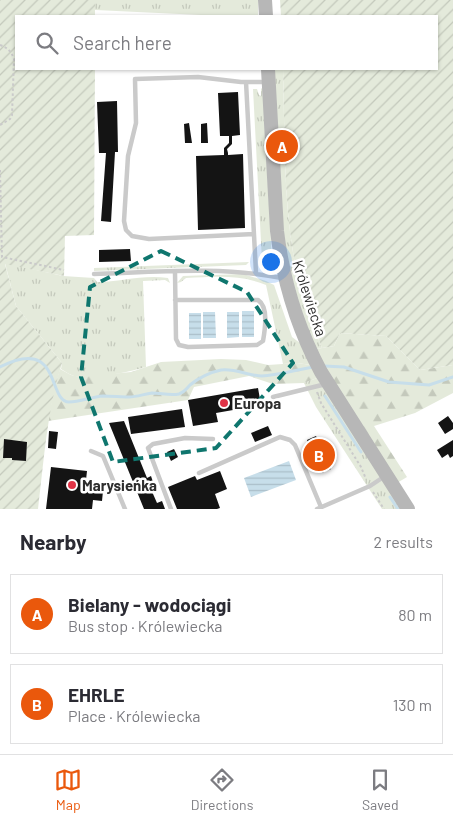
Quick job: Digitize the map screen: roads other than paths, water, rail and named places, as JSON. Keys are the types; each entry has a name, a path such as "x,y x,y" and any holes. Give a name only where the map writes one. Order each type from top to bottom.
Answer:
{"main road":[{"path":"265,0 266,15"},
{"name":"Królewiecka","path":"268,76 280,257 300,326 320,376 408,509"}],"lane":[{"path":"254,234 141,239 128,233 124,220 129,151 135,130 134,79 198,76 246,82 268,76"},
{"path":"246,82 256,273"},
{"path":"94,274 209,271 256,273 285,278"},
{"path":"175,272 176,339 181,346 257,345 263,341 264,308 262,302 258,300 176,300"},
{"path":"273,397 320,376"},
{"path":"199,473 280,437 287,438 295,445 319,508 370,486 386,475"},
{"path":"171,509 148,448 153,444 185,438 213,439"},
{"path":"91,451 103,456 125,509"}],"water":[{"path":"242,311 254,311 254,337 242,337"},
{"path":"203,312 215,312 216,338 203,338"},
{"path":"227,312 239,312 239,337 227,338"},
{"path":"189,313 201,313 201,339 189,339"},
{"path":"289,461 296,480 251,497 244,478"}],"waterway":[{"path":"0,367 20,359 34,359 43,364 50,372 62,399 69,402 103,396 132,397 152,393 179,394 201,378 221,370 262,376 315,367"},
{"path":"324,366 344,367 389,382 429,385 453,377"},
{"path":"325,396 361,452"},
{"path":"390,497 398,509"}],"place":[{"name":"Bielany - wodociągi","path":"282,146"},
{"name":"Europa","path":"224,403"},
{"name":"EHRLE","path":"319,455"},
{"name":"Marysieńka","path":"72,485"}]}
